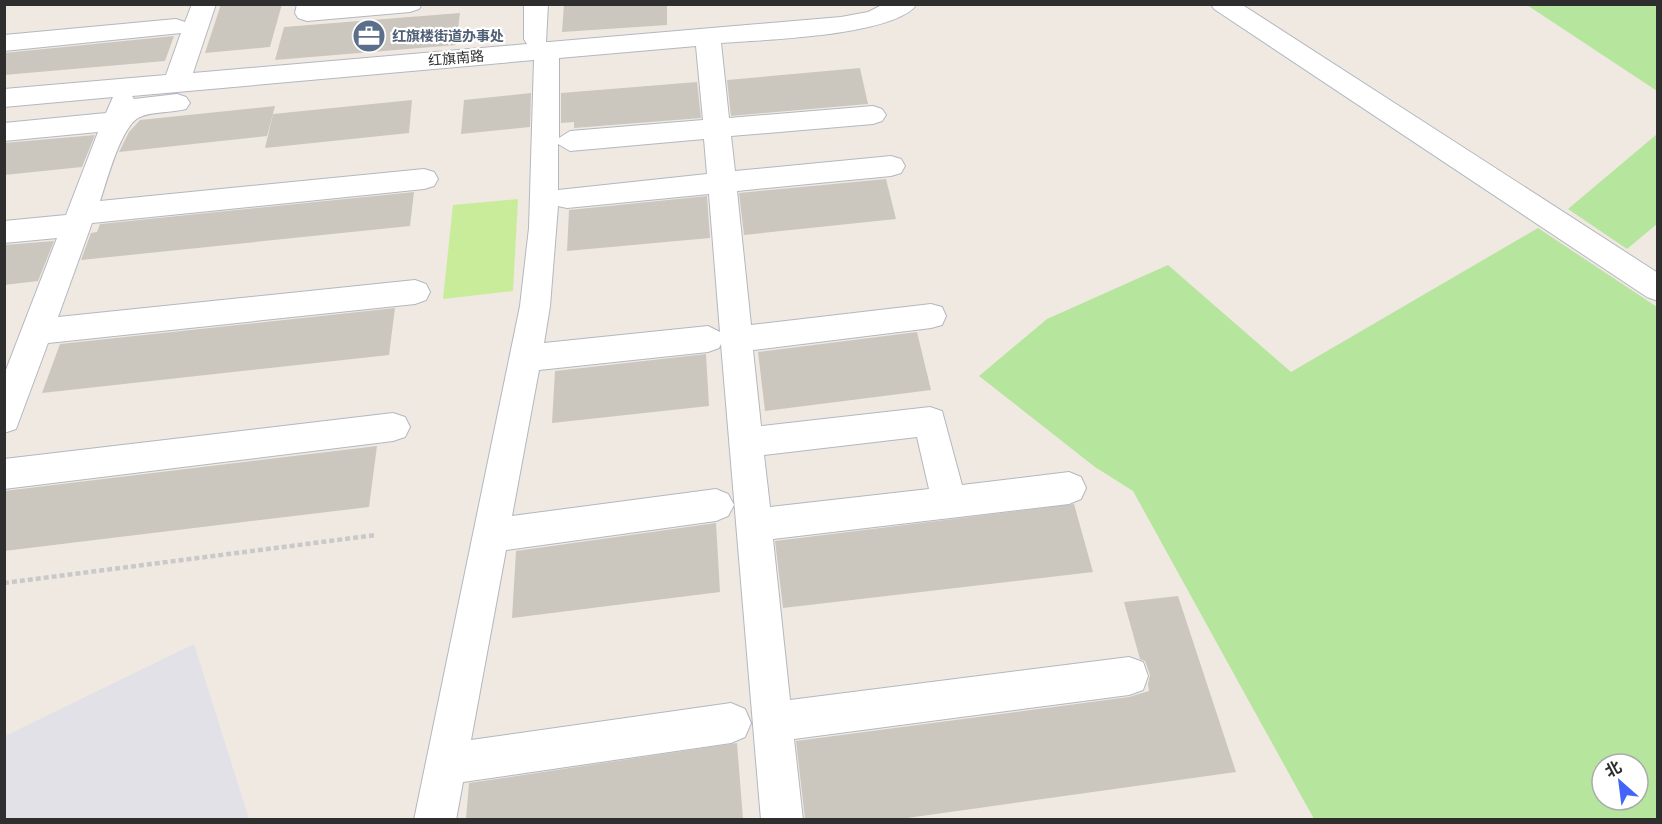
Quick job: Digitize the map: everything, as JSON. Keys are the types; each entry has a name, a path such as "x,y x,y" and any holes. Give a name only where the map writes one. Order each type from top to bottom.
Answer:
{"street":[{"path":"177,81 204,4"},
{"path":"309,4 307,13 410,4"},
{"path":"435,819 535,306 543,228 541,45 536,4"},
{"name":"红旗南路","path":"4,98 541,45 841,26 874,18 905,4"},
{"path":"1223,4 1658,289"},
{"path":"4,43 176,27"},
{"path":"708,36 723,183 723,339 748,442 783,819"},
{"path":"4,132 116,120 133,108 415,79"},
{"path":"4,419 24,347 80,219 129,86"},
{"path":"570,141 873,115"},
{"path":"567,198 891,166"},
{"path":"4,232 80,219 424,179"},
{"path":"24,347 415,292"},
{"path":"525,358 931,316"},
{"path":"748,442 930,422 949,502"},
{"path":"4,474 393,428"},
{"path":"756,525 1069,488"},
{"path":"490,535 716,505"},
{"path":"774,722 1129,676"},
{"path":"446,764 731,723"}],"path":[{"path":"4,583 376,535"}],"shaded area":[{"path":"194,644 249,819 5,819 5,736"}],"green space":[{"path":"1527,5 1657,5 1657,91"},
{"path":"1657,134 1657,224 1627,249 1568,209"},
{"path":"518,199 513,291 443,299 453,205"},
{"path":"1538,228 1657,307 1657,819 1314,819 1133,491 1095,467 979,376 1047,319 1168,265 1291,372"}],"building":[{"path":"221,4 282,4 270,47 205,53"},
{"path":"564,4 667,4 667,25 562,32"},
{"name":"红旗楼街道办事处","path":"460,13 456,45 275,60 284,27"},
{"path":"174,36 165,61 4,75 4,53"},
{"path":"860,68 868,104 731,116 727,80"},
{"path":"697,82 701,118 574,128 574,122 561,123 561,93"},
{"path":"531,93 530,127 461,134 464,100"},
{"path":"412,100 409,133 265,148 273,114"},
{"path":"275,106 267,136 119,152 129,132 140,120"},
{"path":"95,135 82,167 4,175 4,143"},
{"path":"886,179 896,219 744,235 739,193"},
{"path":"414,192 410,226 81,260 91,233 97,232 100,224"},
{"path":"707,196 710,238 567,251 569,210"},
{"path":"54,241 38,281 4,285 4,245"},
{"path":"395,308 389,355 42,393 60,344"},
{"path":"917,332 931,390 765,411 758,352"},
{"path":"706,354 709,406 552,423 555,371"},
{"path":"377,446 369,507 4,551 4,491"},
{"path":"1074,504 1093,572 783,608 775,541"},
{"path":"716,523 720,592 512,618 516,551"},
{"path":"1178,596 1236,772 900,819 805,819 796,741 1129,697 1149,691 1150,675 1145,661 1140,659 1124,602"},
{"path":"737,743 743,819 466,819 469,783"}],"place":[{"name":"红旗楼街道办事处","path":"369,36"}]}
